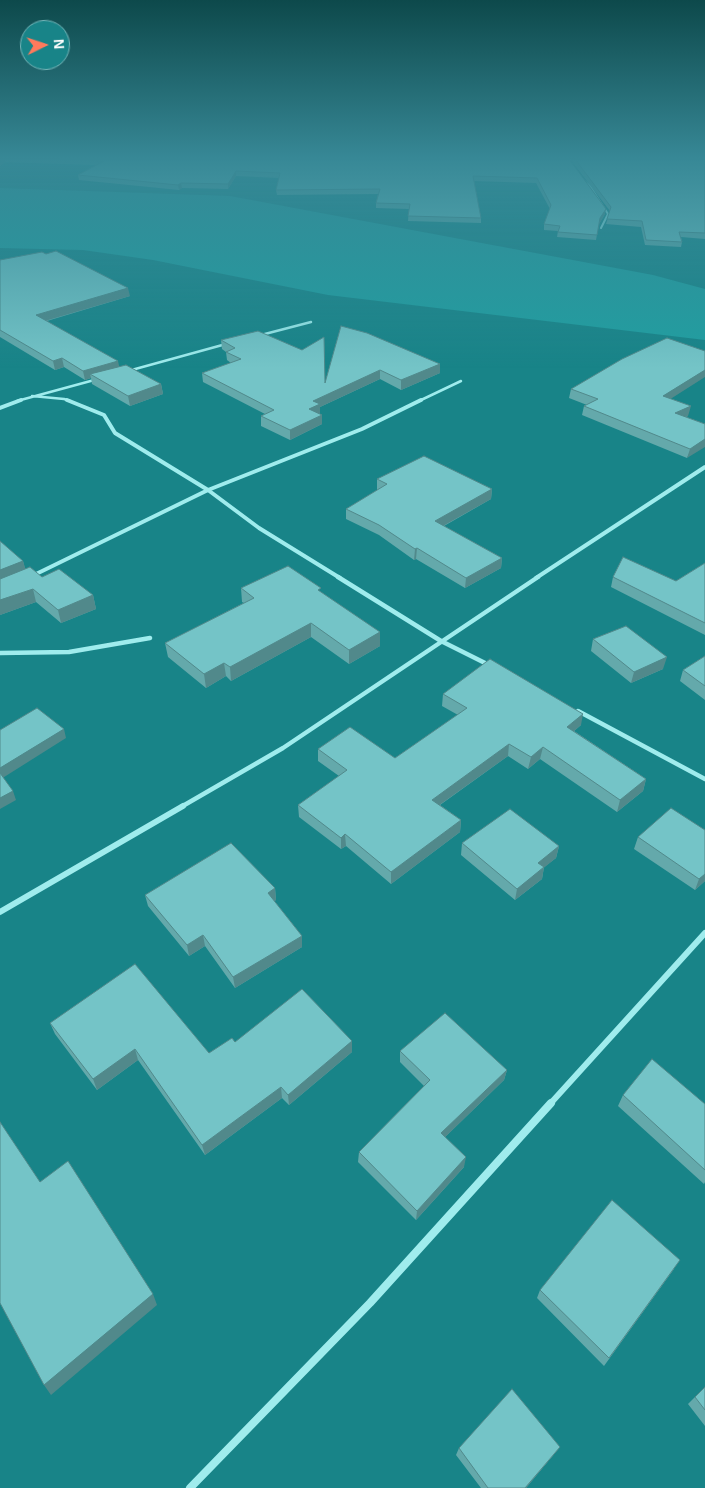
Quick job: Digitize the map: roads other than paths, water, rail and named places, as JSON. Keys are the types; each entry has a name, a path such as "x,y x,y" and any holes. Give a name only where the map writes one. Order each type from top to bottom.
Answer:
{"street":[{"path":"253,337 311,322"},
{"path":"119,373 234,342"},
{"path":"0,408 32,396 99,378"},
{"path":"26,579 208,490 362,429 460,381"},
{"path":"32,396 64,399 104,415 115,433 208,490 259,528 441,641 492,666"},
{"path":"0,912 283,748 705,467"},
{"path":"0,652 69,652 150,638"},
{"path":"569,706 705,779"},
{"path":"190,1488 370,1303 705,933"}]}
